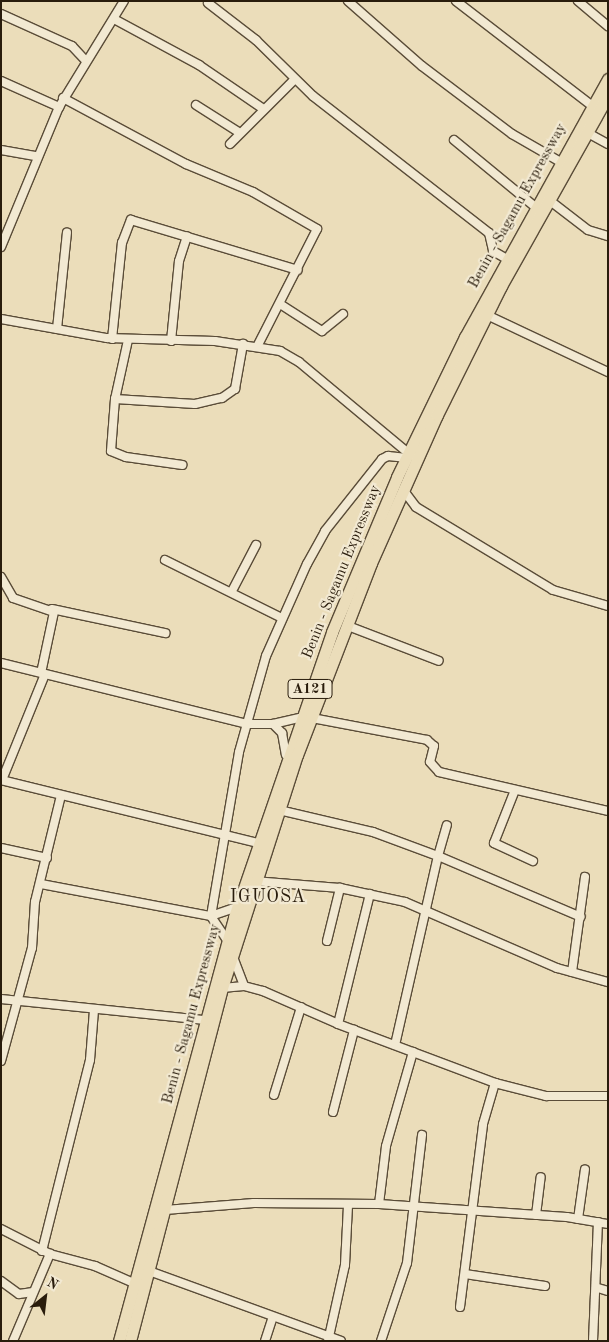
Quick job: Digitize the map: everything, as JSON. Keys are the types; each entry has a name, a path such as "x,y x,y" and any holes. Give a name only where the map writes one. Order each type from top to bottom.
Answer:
{"highway":[{"name":"Benin - Sagamu Expressway","path":"120,1341 203,1020 237,906 286,756 332,632 411,457 497,284 505,258 559,161 595,108 608,79"},
{"name":"A121","path":"130,1341 222,988 254,881 312,718 404,491 411,457 487,315 497,284 549,200 586,132 595,108 608,94"}],"street":[{"path":"1,247 4,232 63,98 85,60 114,19 124,1"},
{"path":"348,1 422,66 512,134 559,161"},
{"path":"456,1 595,108"},
{"path":"578,1 608,26"},
{"path":"208,3 256,40 294,80 489,233 493,251 505,258"},
{"path":"1,14 72,46 85,60"},
{"path":"114,19 199,65 262,108"},
{"path":"230,144 262,108 294,80"},
{"path":"1,81 59,107"},
{"path":"63,98 186,164 254,192 312,223 318,234 258,345"},
{"path":"196,105 240,133"},
{"path":"586,132 608,144"},
{"path":"454,140 534,206"},
{"path":"1,150 36,156"},
{"path":"549,200 584,228 608,236"},
{"path":"112,339 128,222 134,220 187,236 233,254 298,270"},
{"path":"58,329 67,234"},
{"path":"172,341 179,261 187,236"},
{"path":"280,304 322,332 343,314"},
{"path":"487,315 608,372"},
{"path":"1,319 112,339 258,345 299,362 411,457"},
{"path":"128,340 115,398 112,451 126,457 182,465"},
{"path":"115,398 195,404 222,398 235,389 243,344"},
{"path":"227,940 211,916 247,724 266,656 307,564 336,518 382,459 388,456 411,457"},
{"path":"404,491 416,507 553,590 608,606"},
{"path":"232,591 256,545"},
{"path":"165,560 232,591 282,618"},
{"path":"1,577 13,598 52,610 68,610 165,633"},
{"path":"52,610 43,673 2,780 225,837 257,843"},
{"path":"348,626 439,660"},
{"path":"1,663 247,724 273,724 300,718"},
{"path":"312,718 426,740 434,746 430,762 438,772 608,811"},
{"path":"273,724 282,733 286,756"},
{"path":"515,790 494,843 533,861"},
{"path":"1,1061 19,1003 41,884 61,795"},
{"path":"279,810 373,832 438,856 581,917"},
{"path":"395,1045 438,856 447,825"},
{"path":"1,848 47,858"},
{"path":"572,972 585,877"},
{"path":"254,881 340,888 370,894 427,911 572,972 608,982"},
{"path":"41,884 211,916 237,906"},
{"path":"328,941 340,888"},
{"path":"338,1024 370,894"},
{"path":"232,955 244,986"},
{"path":"222,988 244,986 301,1007 338,1024 495,1083 546,1096 608,1096"},
{"path":"1,1000 203,1020 211,1031"},
{"path":"274,1095 301,1007"},
{"path":"13,1341 33,1292 46,1252 90,1060 94,1010"},
{"path":"333,1112 354,1030"},
{"path":"378,1204 386,1146 413,1052"},
{"path":"460,1307 483,1124 495,1083"},
{"path":"381,1341 407,1263 422,1135"},
{"path":"578,1219 584,1169"},
{"path":"536,1215 541,1177"},
{"path":"165,1210 254,1204 378,1204 412,1209 536,1215 608,1223"},
{"path":"328,1339 345,1265 348,1205"},
{"path":"593,1341 598,1288 598,1222"},
{"path":"1,1229 46,1252 95,1266 136,1284"},
{"path":"149,1271 328,1339 341,1341"},
{"path":"465,1274 544,1286"},
{"path":"1,1281 20,1294 33,1292"},
{"path":"598,1288 608,1291"},
{"path":"265,1341 273,1317"}],"district":[{"name":"IGUOSA","path":"268,897"}]}
